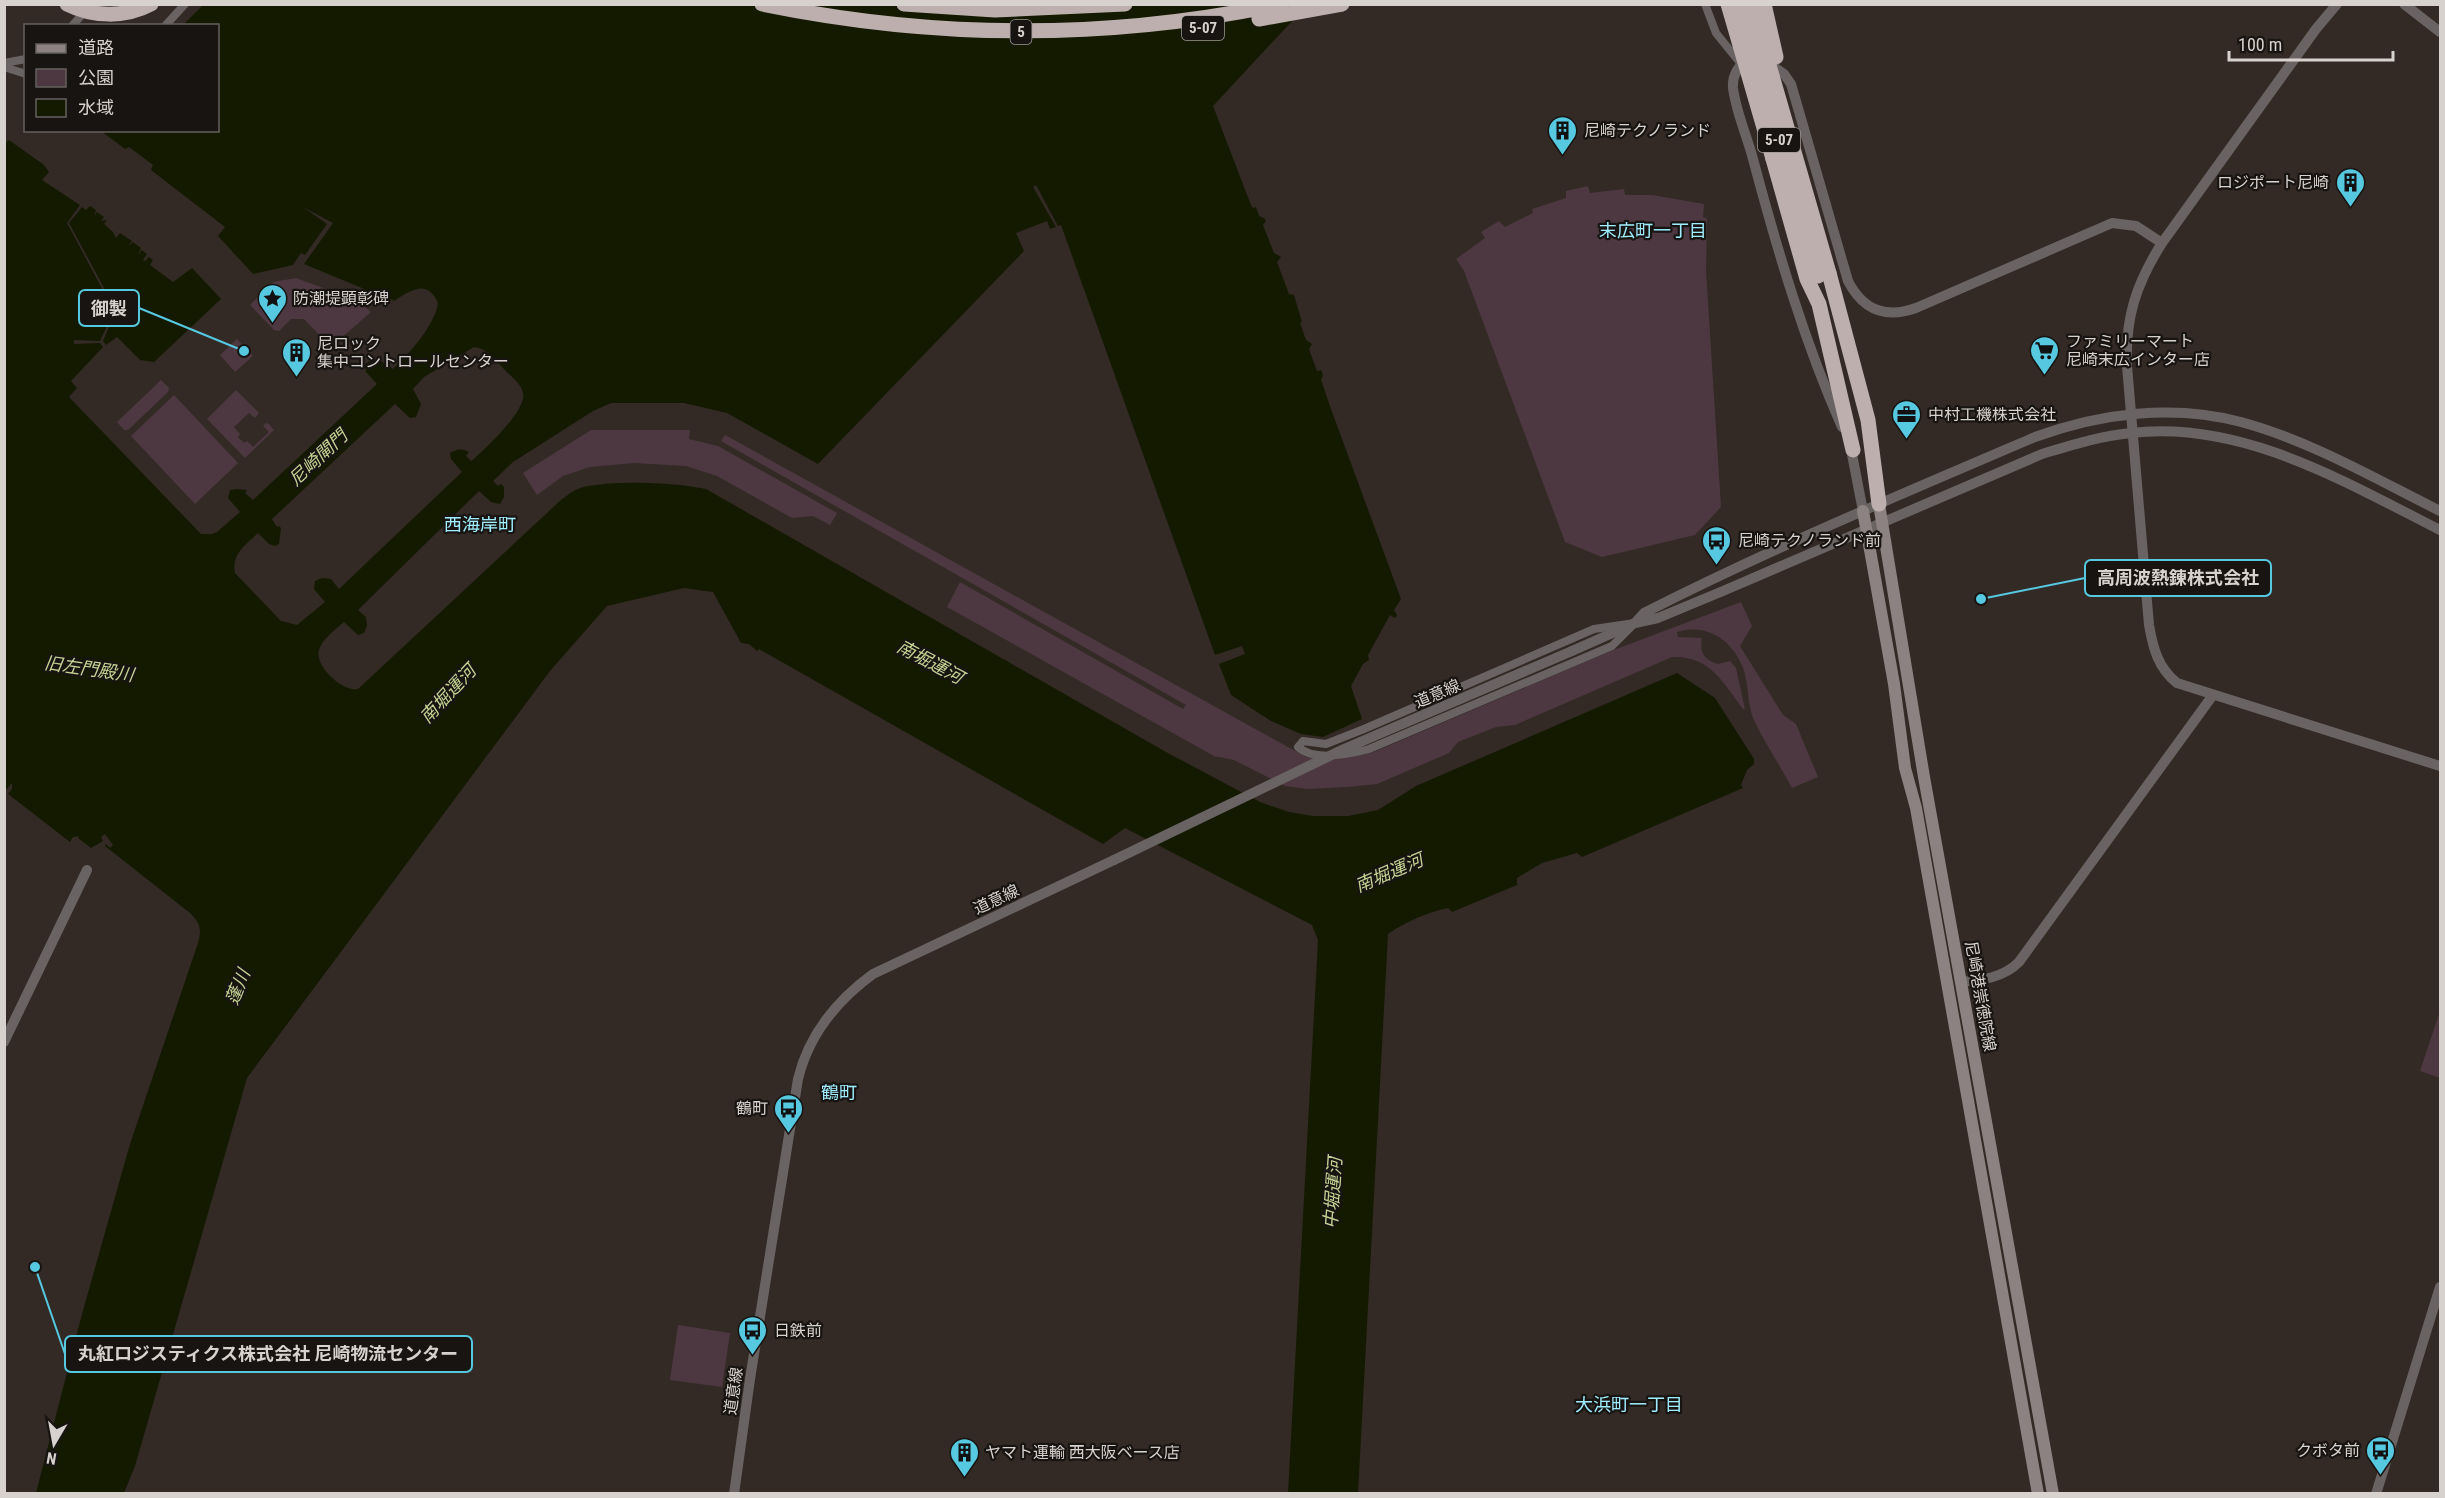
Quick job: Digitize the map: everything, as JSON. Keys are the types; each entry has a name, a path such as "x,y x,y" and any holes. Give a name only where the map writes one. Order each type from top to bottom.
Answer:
{"highway":[{"path":"67,4 82,10 108,14 133,11 151,4"},
{"name":"5","path":"762,4 851,20 916,27 979,31 1064,32 1156,25 1281,4"},
{"name":"5","path":"904,4 995,10 1125,4"},
{"name":"5-07","path":"1064,32 1105,35 1157,33 1207,27 1342,4"},
{"name":"5-07","path":"1728,4 1868,420 1879,504"},
{"name":"5-07","path":"1740,4 1818,276"},
{"name":"5-07","path":"1752,4 1795,157"},
{"name":"5-07","path":"1764,4 1818,276 1819,304 1853,450"}],"main road":[{"name":"尼崎港崇徳院線","path":"1879,504 1924,777 2053,1494"},
{"name":"尼崎港崇徳院線","path":"1863,511 1894,684 1905,768 1916,808 2038,1494"}],"street":[{"path":"74,24 91,4"},
{"path":"167,24 185,4"},
{"path":"1705,4 1716,33 1741,64"},
{"path":"2337,4 2309,38 2162,243 2141,279 2127,329 2127,356 2130,414 2152,645 2167,675 2177,683 2440,766"},
{"path":"2404,4 2440,32"},
{"path":"1863,511 1853,450 1825,388 1773,233 1733,88 1736,70 1741,64 1750,58 1764,60 1784,74 1791,84 1848,281 1855,294 1874,309 1902,313 1909,311 2112,223 2136,226 2162,243"},
{"path":"4,65 24,60"},
{"path":"4,65 24,73"},
{"name":"道意線","path":"1635,623 1644,613 1720,574 1879,504 2060,428 2088,420 2130,414 2201,415 2241,422 2278,434 2325,454 2440,512"},
{"name":"道意線","path":"734,1494 752,1364 798,1079 806,1052 819,1027 842,999 873,974 1344,749 1635,623 1658,618 1724,591 2042,454 2085,441 2132,432 2196,434 2226,438 2269,450 2321,471 2440,530"},
{"path":"1635,623 1612,646 1369,749 1344,756 1305,753 1298,747 1303,741 1326,744 1364,729 1594,629 1635,623"},
{"path":"1961,982 2004,973 2019,962 2213,695"},
{"path":"4,1042 87,870"},
{"path":"2376,1494 2440,1287"}],"green space":[{"path":"1588,186 1590,193 1624,189 1625,195 1652,195 1704,204 1703,217 1707,219 1706,271 1721,507 1695,535 1602,557 1565,542 1464,271 1456,259 1485,238 1481,232 1499,221 1505,227 1533,213 1532,209 1566,198 1566,191"},
{"path":"296,278 358,301 371,312 331,347 304,319 291,319 279,331 274,330 250,305 273,282"},
{"path":"237,339 253,356 235,372 220,355"},
{"path":"161,380 169,388 168,392 128,430 124,430 117,422"},
{"path":"236,390 259,413 255,418 249,413 234,427 240,434 238,437 253,447 269,432 263,426 266,423 274,430 245,458 207,419"},
{"path":"174,395 238,463 195,504 131,436"},
{"path":"591,430 690,430 689,439 718,446 837,513 830,525 813,516 792,518 717,476 686,466 634,463 590,467 563,476 537,495 523,473"},
{"path":"725,435 1306,757 1330,760 1374,752 1611,651 1741,602 1752,626 1740,646 1783,715 1796,724 1818,777 1792,788 1753,718 1745,674 1738,658 1725,641 1717,636 1708,632 1688,630 1677,632 1678,637 1702,638 1701,647 1706,658 1718,664 1730,661 1736,668 1745,709 1722,680 1705,665 1696,660 1672,657 1515,725 1496,727 1458,742 1449,753 1377,784 1308,789 1285,786 1234,760 1214,756 947,607 960,582 1183,709 1186,705 721,441"},
{"path":"2440,1015 2440,1078 2420,1071"},
{"path":"678,1325 730,1333 722,1387 670,1380"}],"water":[{"path":"203,5 1307,5 1213,106 1251,205 1253,208 1256,207 1259,216 1266,221 1263,225 1274,253 1281,257 1277,262 1289,294 1294,295 1306,340 1312,344 1309,349 1317,371 1321,370 1323,375 1321,380 1331,409 1401,599 1394,610 1397,615 1395,618 1390,615 1368,655 1369,660 1363,664 1351,686 1362,719 1323,737 1301,734 1271,721 1231,695 1219,664 1245,654 1242,646 1215,655 1061,225 1058,226 1036,185 1033,187 1056,227 1050,229 1047,221 1016,233 1024,251 818,464 727,413 684,403 611,403 593,411 513,462 493,481 498,486 501,484 504,487 504,497 500,504 491,502 479,491 358,610 366,617 367,625 364,633 358,635 344,622 323,642 319,656 331,677 345,686 358,689 562,499 583,487 611,483 644,483 706,489 1166,752 1260,802 1289,812 1313,816 1348,816 1378,810 1416,786 1677,673 1715,698 1754,759 1754,764 1747,770 1741,785 1743,788 1582,857 1577,853 1542,863 1517,878 1517,885 1452,912 1448,908 1424,915 1388,934 1358,1493 1288,1493 1318,940 1312,925 1125,828 1103,844 759,649 757,651 749,644 741,643 713,592 684,588 607,606 550,671 247,1078 135,1466 124,1493 36,1493 82,1314 130,1144 198,943 200,930 198,923 190,913 105,846 106,844 110,848 113,845 105,834 101,837 103,841 91,848 78,838 79,836 73,837 70,842 8,794 12,789 12,783 5,791 4,144 9,140 44,165 49,172 42,180 80,205 67,223 114,311 100,341 74,340 74,344 100,343 103,347 71,381 77,388 69,397 201,534 217,532 240,512 228,498 230,490 247,490 245,493 253,500 377,384 366,372 365,364 376,360 393,369 427,330 438,303 429,291 418,289 394,301 391,299 385,305 374,293 304,264 333,223 303,207 327,224 305,255 301,253 293,265 253,274 218,236 225,227 151,170 153,165 129,147 125,149 102,132 219,132 219,24 184,24","holes":["474,347 487,352 522,389 523,400 519,409 496,438 471,461 466,456 469,452 459,449 450,453 451,459 462,472 339,589 331,579 322,578 315,581 314,589 325,602 297,625 281,621 235,573 234,566 241,549 258,533 269,544 275,546 279,544 281,528 277,527 272,519 395,404 410,418 416,417 421,404 413,389 424,377"]},
{"path":"90,206 96,210 94,216 97,212 104,217 101,221 107,220 104,224 116,238 120,233 132,241 128,246 133,242 141,248 138,255 142,250 147,254 143,260 149,257 153,260 150,265 173,282 192,268 221,299 154,362 140,360 117,337 106,345 103,341 116,310 69,223 82,207 86,210"}],"place":[{"name":"尼崎テクノランド","path":"1563,156"},
{"name":"ロジポート尼崎","path":"2350,208"},
{"name":"防潮堤顕彰碑","path":"272,324"},
{"name":"御製","path":"244,351"},
{"name":"ファミリーマート 尼崎末広インター店","path":"2045,376"},
{"name":"尼ロック 集中コントロールセンター","path":"296,378"},
{"name":"中村工機株式会社","path":"1907,440"},
{"name":"尼崎テクノランド前","path":"1717,566"},
{"name":"高周波熱錬株式会社","path":"1981,599"},
{"name":"鶴町","path":"789,1134"},
{"name":"丸紅ロジスティクス株式会社 尼崎物流センター","path":"35,1267"},
{"name":"日鉄前","path":"753,1356"},
{"name":"クボタ前","path":"2381,1476"},
{"name":"ヤマト運輸 西大阪ベース店","path":"964,1478"}],"district":[{"name":"末広町一丁目","path":"1653,231"},
{"name":"西海岸町","path":"480,525"},
{"name":"鶴町","path":"839,1093"},
{"name":"大浜町一丁目","path":"1629,1405"}],"water label":[{"name":"尼崎閘門","path":"318,458"},
{"name":"南堀運河","path":"930,662"},
{"name":"旧左門殿川","path":"89,669"},
{"name":"南堀運河","path":"448,694"},
{"name":"南堀運河","path":"1389,873"},
{"name":"蓬川","path":"238,987"},
{"name":"中堀運河","path":"1333,1193"}]}
